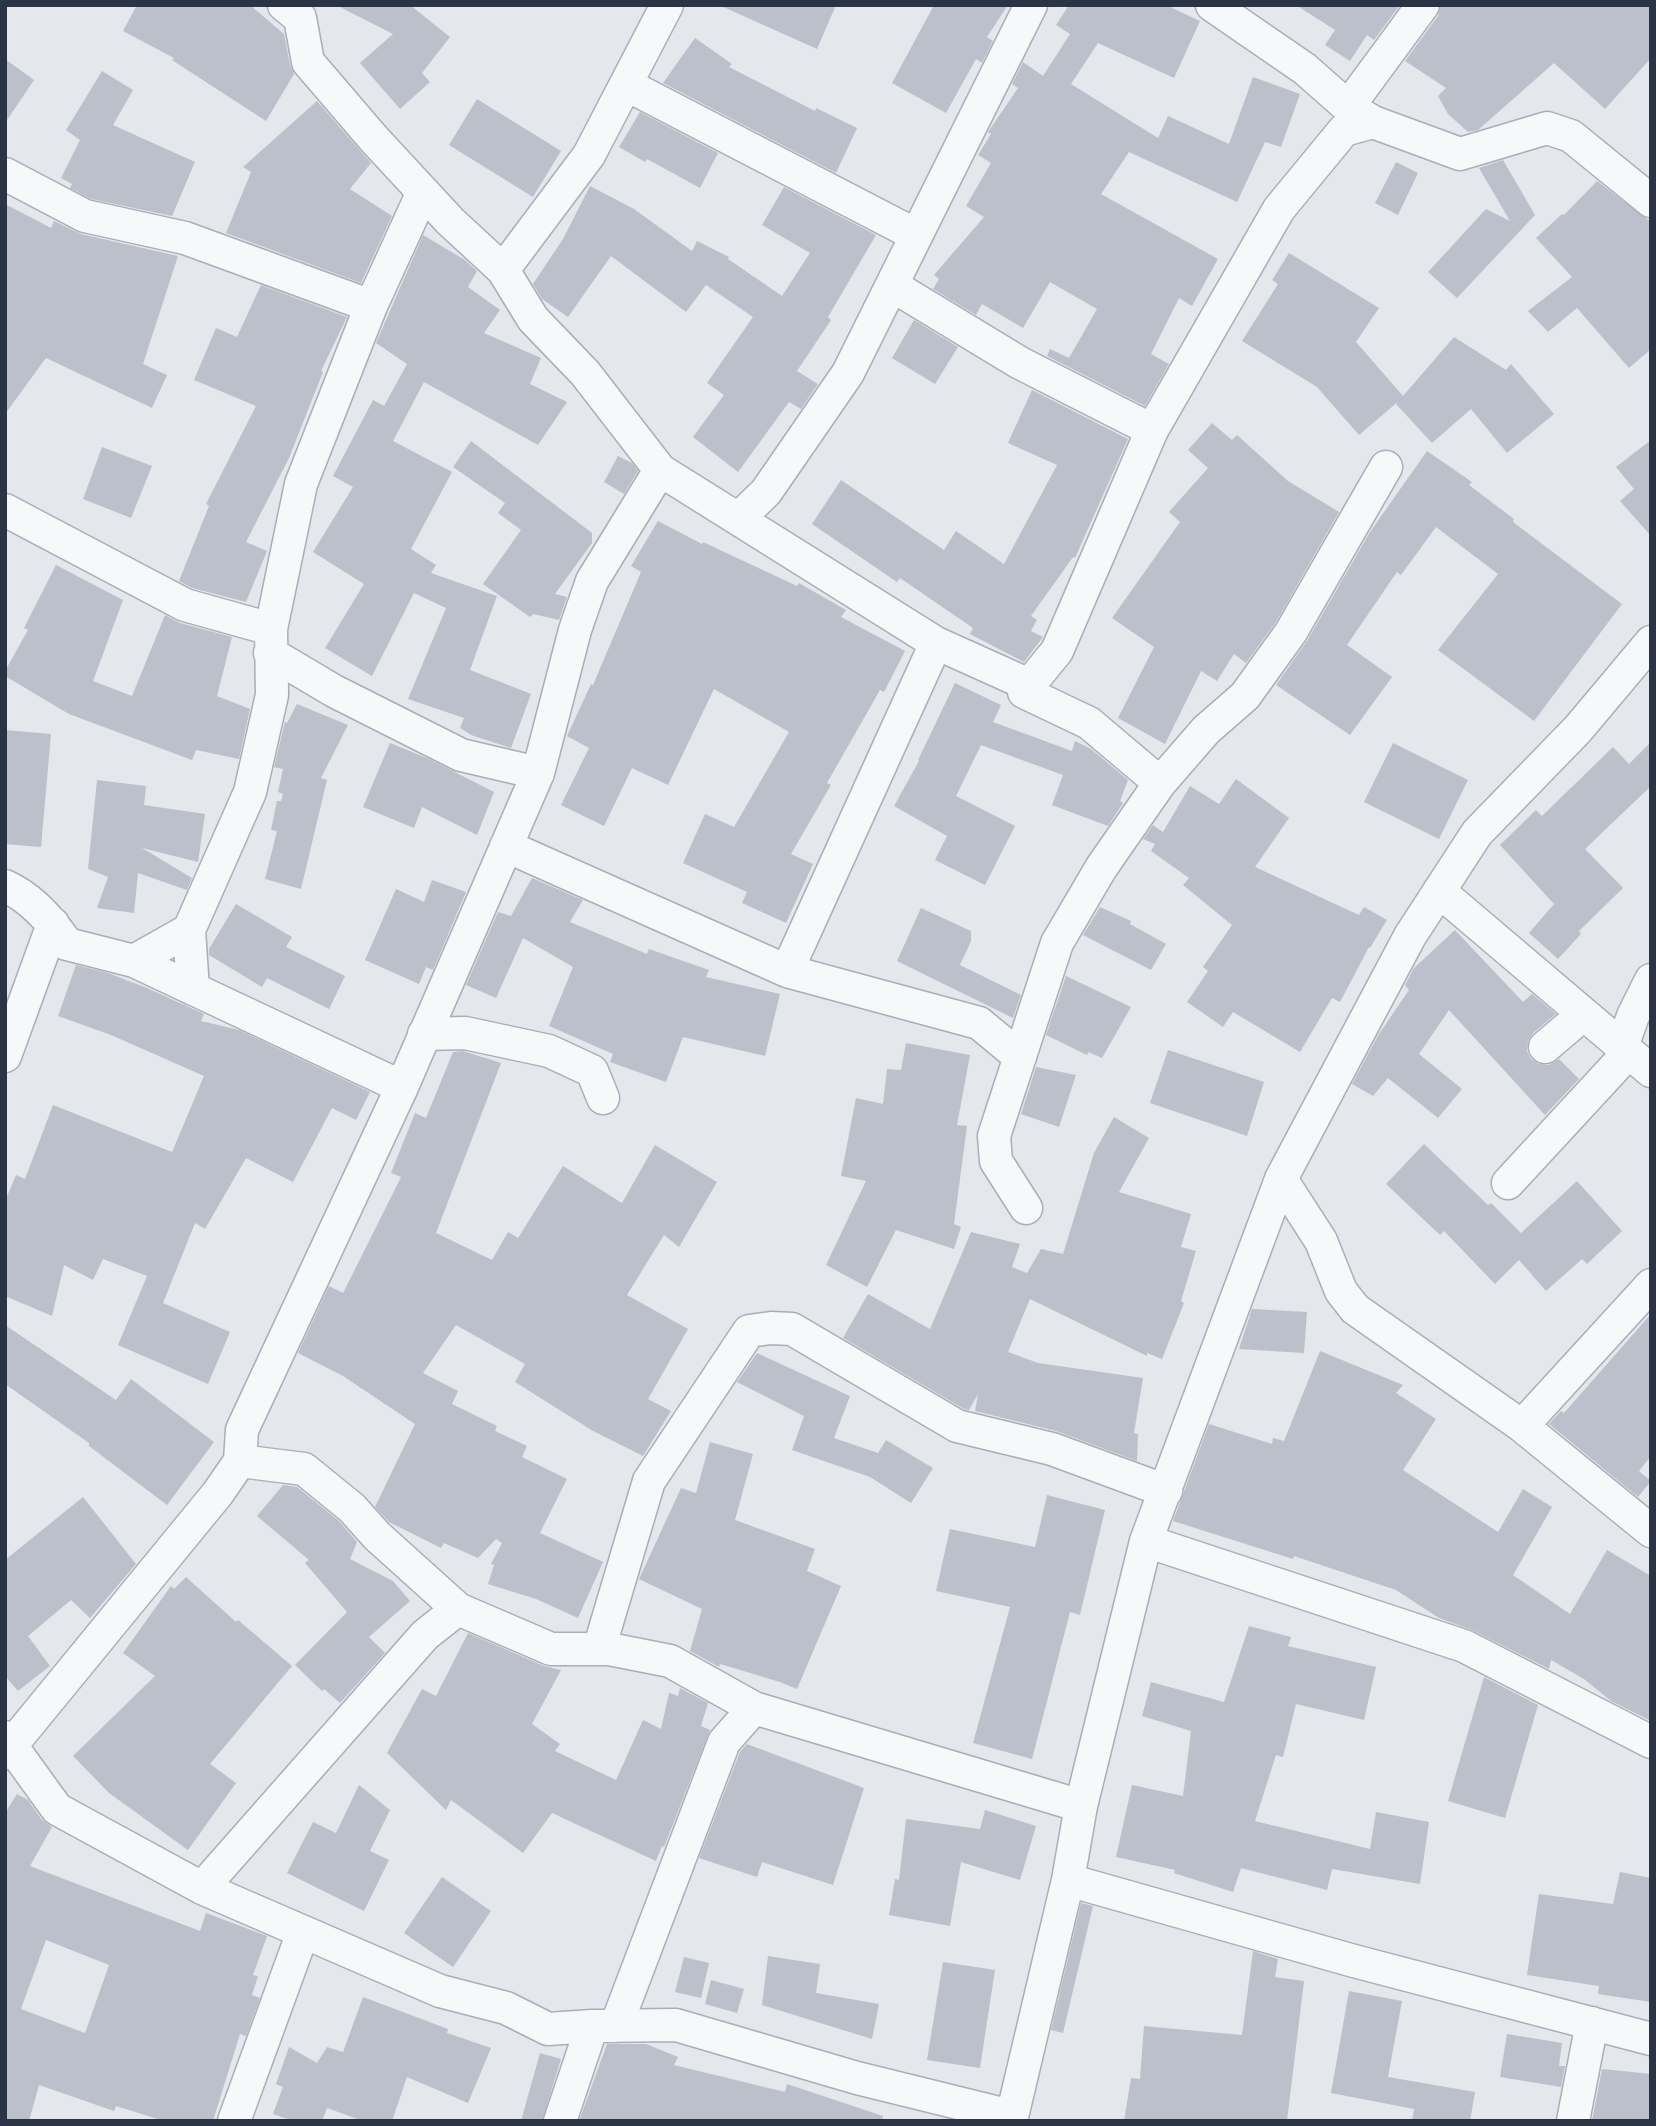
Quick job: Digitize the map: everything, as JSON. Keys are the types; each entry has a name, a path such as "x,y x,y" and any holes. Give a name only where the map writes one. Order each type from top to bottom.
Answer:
{"street":[{"path":"503,270 589,155 667,5"},
{"path":"739,518 765,492 848,373 1031,5"},
{"path":"1212,5 1305,69 1360,114 1460,154 1547,128 1571,136 1651,201"},
{"path":"1160,783 1089,723 1024,692 1027,684 1057,651 1152,430 1279,209 1360,114 1423,5"},
{"path":"297,9 308,62 450,221 503,270 533,319 585,373 660,470 936,643 1027,684"},
{"path":"627,85 916,235"},
{"path":"5,174 85,216 186,238 371,306"},
{"path":"193,989 189,930 250,792 272,695 271,641 301,484 371,306 423,192"},
{"path":"893,286 1020,363 1152,430"},
{"path":"1026,1208 996,1161 994,1136 1057,943 1101,868 1160,783 1206,730 1245,696 1291,632 1386,467"},
{"path":"660,470 592,581 575,630 538,773 402,1087 242,1430 240,1461 210,1503 7,1745 57,1809 202,1888 440,1991 506,2008 548,2029 676,2025 857,2078 1011,2118 1068,1880 1081,1806 1146,1541 1281,1179 1410,936 1477,833 1578,729 1651,642"},
{"path":"5,510 185,605 271,641 334,691 461,755 538,773"},
{"path":"787,971 936,643"},
{"path":"506,846 787,971 979,1023 1020,1056"},
{"path":"5,886 22,894 54,924 67,944 134,961 402,1087"},
{"path":"1439,891 1634,1057"},
{"path":"5,1056 54,924"},
{"path":"134,961 189,930"},
{"path":"1508,1183 1634,1057 1633,1016 1651,980"},
{"path":"1545,1047 1584,1014"},
{"path":"424,1034 465,1033 549,1051 592,1071 603,1098"},
{"path":"1281,1179 1321,1241 1341,1291 1355,1310 1522,1426 1651,1531"},
{"path":"1522,1426 1651,1285"},
{"path":"600,1649 649,1481 749,1331 792,1329 957,1426 1052,1449 1166,1491"},
{"path":"240,1461 304,1469 352,1508 377,1536 458,1609 551,1649 600,1649 670,1661 754,1708 1081,1806"},
{"path":"1146,1541 1464,1646 1651,1742"},
{"path":"202,1888 425,1635 458,1609"},
{"path":"560,2121 604,2026 724,1742 754,1708"},
{"path":"1068,1880 1354,1961 1651,2039"},
{"path":"234,2121 303,1932"},
{"path":"1573,2121 1592,2023"}],"building":[{"path":"137,5 250,5 284,34 294,74 266,121 172,60 174,58 123,31"},
{"path":"336,5 410,5 450,37 422,73 430,82 400,109 360,63 393,34"},
{"path":"719,5 836,5 817,49"},
{"path":"934,5 1008,5 987,37 993,41 982,63 976,59 946,113 892,83"},
{"path":"1069,5 1166,5 1200,21 1174,78 1098,43 1071,84 1158,138 1168,116 1229,144 1253,77 1300,94 1281,147 1265,142 1237,202 1129,152 1101,194 1218,259 1192,306 1179,298 1151,354 1169,364 1145,406 1047,356 1050,349 1069,358 1097,309 1050,282 1023,328 982,304 976,315 933,289 939,279 934,275 984,217 966,206 991,163 978,155 991,134 988,132 1018,88 1012,84 1023,62 1043,76 1070,34 1056,25"},
{"path":"1296,5 1400,5 1374,40 1367,35 1350,61 1325,45 1335,30"},
{"path":"1441,5 1651,5 1651,58 1605,109 1554,63 1478,130 1468,132 1448,114 1438,96 1446,88 1405,61 1438,16"},
{"path":"695,38 732,64 729,67 815,111 816,108 857,128 836,173 663,83"},
{"path":"5,59 34,80 5,123"},
{"path":"102,71 133,90 113,125 195,162 172,216 91,199 70,188 72,184 61,178 80,140 66,130"},
{"path":"477,99 561,151 533,197 449,145"},
{"path":"317,101 371,163 350,189 392,216 361,283 226,233 251,172 243,167"},
{"path":"640,112 718,153 700,188 619,147"},
{"path":"1503,160 1535,215 1457,298 1428,272 1486,209 1510,221 1479,168"},
{"path":"1396,162 1418,173 1398,215 1375,203"},
{"path":"1597,181 1651,222 1651,349 1629,368 1577,308 1548,332 1528,311 1572,277 1536,238 1564,215"},
{"path":"590,186 634,209 692,251 697,241 729,257 728,259 782,296 810,253 762,225 784,187 876,235 828,317 831,320 797,371 818,384 801,409 789,402 738,472 693,437 724,395 707,383 753,317 706,285 686,312 611,256 568,317 542,299 533,284 563,239"},
{"path":"5,204 51,228 54,221 81,234 178,256 143,364 167,375 152,408 46,358 5,414"},
{"path":"423,235 465,260 477,271 468,287 500,310 484,333 541,358 530,384 567,402 538,445 424,382 393,441 452,472 411,549 436,565 431,573 497,596 470,670 531,694 511,748 471,735 460,728 464,718 408,699 446,608 414,593 372,676 325,648 364,584 313,552 353,487 333,476 373,400 384,406 407,364 376,343"},
{"path":"1289,253 1379,308 1356,342 1403,396 1454,337 1506,370 1511,364 1554,414 1507,453 1471,409 1432,443 1396,404 1400,400 1359,435 1317,387 1242,341 1278,284 1272,280"},
{"path":"261,285 347,317 321,371 323,372 289,458 246,542 267,551 246,602 192,588 179,581 209,506 206,504 256,406 194,380 216,328 237,337"},
{"path":"914,320 958,347 935,384 892,358"},
{"path":"1032,390 1128,439 1075,558 1073,557 1031,616 1037,620 1031,631 1043,637 1024,662 970,634 973,628 900,578 897,582 812,524 841,480 944,550 956,531 1004,564 1057,465 1008,443"},
{"path":"1212,423 1232,440 1237,435 1288,481 1339,512 1276,622 1246,663 1234,654 1217,681 1201,671 1165,744 1118,718 1154,647 1112,618 1180,522 1169,512 1208,468 1188,450"},
{"path":"1651,440 1651,536 1620,501 1634,489 1616,467"},
{"path":"471,441 592,533 592,543 555,594 567,597 559,620 533,614 530,617 483,584 521,530 498,513 505,503 453,467"},
{"path":"102,447 152,466 131,518 83,499"},
{"path":"1427,451 1472,482 1469,485 1514,519 1513,522 1622,604 1534,721 1438,650 1498,574 1436,527 1401,575 1397,572 1347,645 1392,677 1350,735 1276,685 1307,641 1370,532"},
{"path":"618,456 632,463 638,471 624,494 604,482"},
{"path":"658,521 702,544 703,542 797,586 799,583 846,610 841,617 905,651 884,692 880,690 827,783 831,785 791,854 813,864 786,923 742,903 747,892 683,863 705,814 734,827 789,732 714,689 668,785 632,768 604,826 561,805 589,748 567,736 591,684 593,685 641,572 631,566"},
{"path":"56,565 123,600 93,681 132,696 165,615 180,623 232,637 217,696 250,709 239,759 196,750 192,760 69,714 5,676 5,671 28,630 24,628"},
{"path":"955,683 1001,705 993,722 1072,751 1075,741 1091,749 1128,780 1120,801 1123,803 1108,826 1052,805 1063,775 981,745 956,796 1015,826 985,885 935,860 947,836 894,806 919,761"},
{"path":"297,704 348,725 321,778 327,780 301,889 265,879 277,831 271,830 277,801 281,801 283,794 278,792 283,769 274,767 285,722 287,723"},
{"path":"5,730 51,734 41,847 5,844"},
{"path":"1651,742 1651,786 1585,849 1623,888 1579,931 1581,934 1558,959 1529,933 1554,904 1500,845 1536,810 1542,816 1613,747 1629,764"},
{"path":"390,743 429,759 494,792 477,835 422,807 414,828 363,807"},
{"path":"1393,743 1468,780 1439,839 1364,802"},
{"path":"1236,779 1289,818 1255,867 1359,915 1364,907 1387,920 1369,947 1340,1002 1332,998 1300,1052 1233,1012 1223,1027 1187,1002 1208,971 1203,967 1232,925 1183,885 1189,878 1151,851 1155,844 1143,839 1153,825 1163,832 1190,786 1219,804"},
{"path":"97,780 146,786 144,805 205,814 198,862 142,848 192,878 187,890 138,873 134,913 97,908 108,877 88,869"},
{"path":"532,878 583,900 570,922 647,954 649,949 709,970 706,977 780,994 765,1056 683,1037 666,1082 610,1062 613,1054 549,1026 573,967 523,938 496,998 466,985 498,912 511,916"},
{"path":"432,880 466,892 433,970 426,967 419,984 365,960 396,889 424,902"},
{"path":"236,904 292,937 286,947 345,976 329,1009 267,978 262,987 209,955 209,949"},
{"path":"1100,907 1131,921 1130,924 1166,944 1151,970 1083,935"},
{"path":"921,908 971,931 971,941 960,965 1021,995 1013,1018 897,961"},
{"path":"1455,930 1523,1002 1532,994 1556,1014 1533,1033 1528,1041 1527,1051 1531,1059 1539,1064 1549,1065 1559,1059 1579,1079 1545,1115 1449,1010 1419,1054 1462,1089 1438,1118 1388,1078 1373,1096 1352,1084 1379,1034 1409,990 1405,985 1414,968"},
{"path":"76,965 108,973 147,988 204,1014 201,1021 239,1030 370,1092 356,1120 332,1108 293,1182 246,1158 205,1229 195,1223 163,1303 230,1332 208,1384 118,1345 147,1276 103,1259 93,1280 64,1265 52,1316 5,1296 5,1201 16,1175 25,1179 53,1105 172,1152 204,1076 111,1035 58,1016"},
{"path":"1066,976 1131,1007 1102,1058 1088,1052 1087,1055 1046,1035"},
{"path":"906,1043 970,1055 957,1125 967,1126 954,1224 961,1227 954,1249 896,1230 867,1287 826,1265 866,1181 841,1176 856,1098 883,1104 887,1069 901,1070"},
{"path":"1168,1050 1264,1082 1247,1136 1150,1103"},
{"path":"463,1051 501,1063 436,1233 492,1260 508,1232 518,1238 563,1166 622,1203 655,1145 717,1182 679,1247 664,1235 627,1295 688,1329 648,1399 671,1411 643,1456 593,1431 515,1382 525,1364 456,1325 423,1373 458,1391 452,1404 497,1426 495,1431 527,1446 522,1457 567,1479 540,1533 603,1562 578,1618 536,1599 488,1584 494,1565 491,1564 502,1543 496,1539 478,1558 444,1543 441,1548 389,1522 375,1507 415,1424 343,1376 298,1353 329,1286 343,1293 401,1177 391,1173 415,1113 426,1118 453,1052"},
{"path":"1036,1067 1076,1075 1059,1127 1021,1114"},
{"path":"1114,1117 1149,1138 1119,1192 1191,1214 1181,1247 1196,1251 1181,1301 1184,1303 1162,1359 1147,1353 1147,1356 1030,1299 1008,1352 1038,1363 1143,1378 1134,1433 1138,1434 1137,1461 1056,1431 975,1411 978,1394 969,1410 964,1409 843,1338 868,1294 930,1329 971,1232 1020,1244 1012,1267 1027,1273 1041,1249 1063,1254 1094,1153"},
{"path":"1424,1144 1521,1233 1577,1181 1622,1231 1587,1264 1582,1259 1546,1291 1519,1260 1495,1284 1444,1231 1440,1235 1386,1184"},
{"path":"1252,1309 1307,1312 1304,1353 1239,1349"},
{"path":"1651,1314 1651,1456 1639,1471 1651,1481 1638,1497 1549,1424 1561,1411 1564,1413"},
{"path":"5,1325 116,1400 131,1379 214,1442 167,1505 89,1446 89,1443 5,1384"},
{"path":"1320,1351 1403,1385 1396,1393 1436,1419 1403,1470 1498,1532 1523,1489 1552,1507 1513,1575 1570,1614 1607,1550 1651,1576 1651,1721 1611,1701 1584,1679 1551,1660 1549,1669 1472,1630 1439,1618 1396,1590 1294,1556 1293,1559 1173,1521 1209,1424 1272,1444 1273,1438 1284,1441"},
{"path":"757,1353 850,1396 834,1438 878,1453 886,1440 933,1468 911,1503 870,1477 792,1450 804,1416 737,1382"},
{"path":"710,1442 753,1454 735,1520 815,1549 807,1571 841,1586 797,1689 720,1664 719,1667 690,1651 702,1609 639,1579 681,1488 696,1493"},
{"path":"283,1485 297,1487 339,1521 357,1542 350,1559 393,1581 410,1601 369,1637 385,1653 340,1703 324,1689 322,1691 295,1665 347,1612 305,1563 309,1560 257,1516"},
{"path":"1047,1495 1105,1510 1080,1615 1070,1612 1032,1759 973,1743 1010,1607 936,1591 950,1529 1035,1547"},
{"path":"83,1497 136,1564 90,1618 71,1600 28,1636 50,1666 18,1691 5,1676 5,1560"},
{"path":"186,1577 236,1622 238,1620 292,1666 210,1764 236,1783 188,1850 109,1793 73,1756 155,1676 123,1653 171,1586 174,1589"},
{"path":"1249,1626 1291,1637 1288,1646 1376,1667 1364,1720 1296,1704 1283,1757 1276,1755 1255,1821 1370,1849 1376,1812 1429,1822 1420,1884 1332,1869 1327,1890 1241,1868 1233,1892 1174,1873 1175,1870 1116,1857 1132,1785 1183,1796 1191,1731 1142,1716 1151,1682 1224,1702"},
{"path":"468,1633 544,1666 561,1670 532,1724 560,1744 555,1751 616,1780 643,1720 661,1729 669,1693 678,1696 680,1688 708,1703 701,1726 710,1730 656,1861 552,1813 523,1853 451,1800 446,1810 387,1753 422,1689 436,1696"},
{"path":"1484,1677 1538,1705 1505,1818 1448,1801"},
{"path":"747,1744 864,1788 833,1885 762,1862 757,1877 699,1858 740,1752"},
{"path":"359,1785 390,1810 370,1851 389,1860 364,1911 287,1873 313,1822 336,1833"},
{"path":"17,1794 28,1800 42,1820 52,1827 30,1866 200,1931 206,1913 267,1936 253,1975 258,1976 252,1995 260,1998 246,2036 240,2034 213,2121 164,2121 116,2106 114,2111 39,2085 29,2121 5,2121 5,1813","holes":["46,1940 109,1965 85,2033 21,2009"]},
{"path":"985,1810 1036,1826 1020,1880 961,1862 950,1926 889,1915 895,1879 899,1880 906,1819 980,1829"},
{"path":"1620,1872 1651,1878 1651,2002 1598,1994 1599,1986 1527,1975 1539,1894 1613,1904"},
{"path":"442,1877 491,1911 453,1967 404,1933"},
{"path":"1081,1903 1093,1906 1063,2033 1051,2030"},
{"path":"1253,1951 1278,1959 1275,1977 1304,1981 1287,2121 1124,2121 1131,2078 1140,2079 1144,2026 1242,2035"},
{"path":"768,1956 820,1964 816,1993 879,2004 872,2039 762,2005"},
{"path":"684,1957 709,1963 701,1998 675,1992"},
{"path":"943,1962 995,1970 980,2068 927,2060"},
{"path":"711,1980 744,1989 737,2013 705,2004"},
{"path":"1349,1991 1402,2001 1388,2077 1475,2092 1470,2121 1412,2121 1414,2109 1331,2093"},
{"path":"363,1997 448,2029 447,2033 491,2048 468,2103 407,2077 392,2121 363,2121 327,2108 322,2121 293,2121 273,2114 283,2087 276,2084 289,2047 317,2063 327,2047 343,2052"},
{"path":"1507,2034 1562,2043 1559,2066 1565,2066 1561,2087 1500,2077"},
{"path":"607,2044 646,2044 678,2057 674,2065 785,2092 787,2084 883,2116 882,2121 579,2121"},
{"path":"540,2053 561,2059 542,2121 521,2121"},
{"path":"1602,2069 1651,2074 1651,2121 1592,2121"}]}
